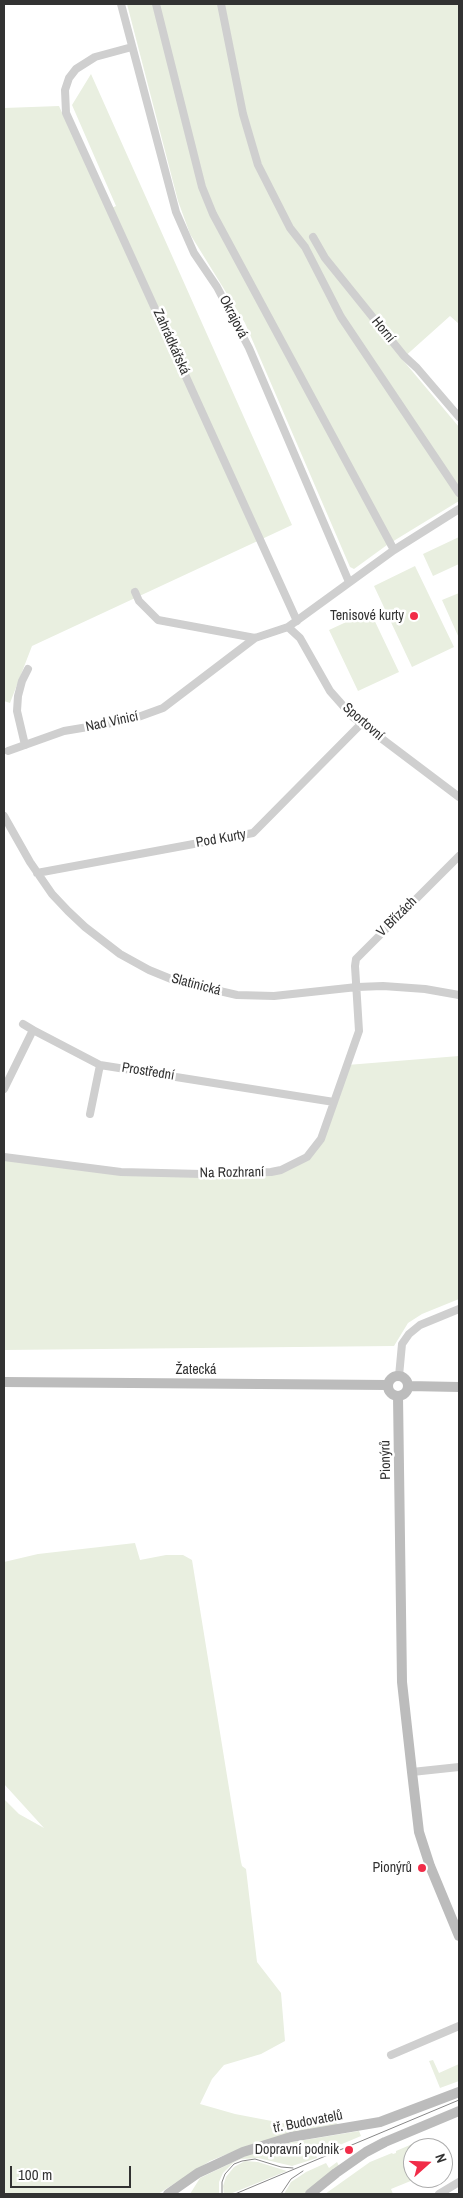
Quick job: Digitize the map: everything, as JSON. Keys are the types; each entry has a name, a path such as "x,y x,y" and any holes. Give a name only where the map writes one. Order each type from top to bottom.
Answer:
{"street":[{"name":"Okrajová","path":"121,4 176,212 194,253 217,287 249,348 350,582"},
{"path":"156,4 202,187 213,214 284,342 394,550"},
{"path":"221,4 243,114 258,165 290,228 305,247 341,317 459,493"},
{"name":"Zahrádkářská","path":"132,47 100,55 80,65 69,78 65,90 64,102 68,120 110,206 297,621"},
{"name":"Horní","path":"313,237 325,258 392,341 459,417"},
{"path":"135,592 139,601 158,620 255,638 288,627 394,550 459,509"},
{"name":"Sportovní","path":"288,627 300,638 330,691 361,724 459,798"},
{"name":"Nad Vinicí","path":"8,751 64,731 130,720 163,708 255,638"},
{"path":"25,745 17,711 18,696 28,669"},
{"name":"Pod Kurty","path":"37,873 253,833 361,724"},
{"name":"Slatinická","path":"4,816 37,873 68,912 100,940 120,954 149,970 176,981 237,995 274,996 357,987 408,988 459,995"},
{"name":"V Břízách","path":"357,987 356,959 459,856"},
{"name":"Na Rozhraní","path":"4,1157 121,1172 202,1174 281,1170 307,1157 321,1139 359,1031 357,987"},
{"name":"Prostřední","path":"22,1024 100,1065 334,1102"},
{"path":"4,1089 33,1030"},
{"path":"90,1114 100,1065"},
{"path":"399,1376 402,1344 408,1334 420,1325 459,1309"},
{"path":"399,1376 404,1378 408,1386 406,1392 398,1396 390,1392 388,1385 392,1377 399,1376"},
{"name":"Žatecká","path":"4,1382 388,1385"},
{"path":"408,1386 459,1386"},
{"name":"Pionýrů","path":"398,1396 402,1682 412,1772 419,1832 430,1866 459,1936"},
{"path":"412,1772 459,1767"},
{"path":"391,2055 459,2026"},
{"name":"tř. Budovatelů","path":"168,2194 198,2173 242,2152 291,2137 380,2122 459,2092"},
{"path":"310,2194 366,2152 459,2110"},
{"path":"439,2194 459,2182"}],"green space":[{"path":"127,4 459,4 459,324 450,316 402,359 459,427 459,501 387,545 354,569 350,567 245,323 190,234 178,201"},
{"path":"91,74 292,525 32,646 10,703 4,701 4,108 59,106 107,210 116,206 72,105"},
{"path":"459,537 459,564 433,576 423,554"},
{"name":"Tenisové kurty","path":"415,566 454,647 412,667 374,586"},
{"name":"Tenisové kurty","path":"459,593 459,638 442,600"},
{"name":"Tenisové kurty","path":"370,611 399,672 358,691 329,630"},
{"path":"459,1056 459,1299 422,1314 408,1323 394,1346 4,1350 4,1157 121,1172 271,1172 303,1158 323,1135 347,1065"},
{"path":"135,1543 140,1560 166,1555 183,1555 192,1560 241,1862 242,1866 246,1869 257,1962 281,1993 285,2041 261,2054 224,2065 212,2079 200,2104 235,2114 303,2127 336,2123 340,2125 286,2135 247,2146 210,2161 158,2194 4,2194 4,1799 19,1814 44,1828 4,1784 4,1562 38,1554"},
{"path":"433,2060 439,2073 459,2064 459,2081 440,2088 429,2061"},
{"path":"359,2131 361,2136 316,2155 317,2158 292,2166 258,2158 241,2159 233,2163 223,2173 219,2182 219,2194 190,2194 200,2178 248,2155 287,2143"},
{"path":"403,2148 403,2184 391,2189 393,2194 325,2194 370,2162 396,2153 396,2151"},
{"path":"245,2161 258,2162 287,2171 230,2194 224,2194 223,2186 226,2177 234,2167"},
{"path":"337,2162 339,2166 305,2194 284,2194 291,2182 306,2172 326,2163 329,2168"}],"tram line":[{"path":"235,2194 459,2100"},
{"path":"222,2194 222,2182 225,2174 234,2164 242,2161 255,2159 281,2167 293,2168"},
{"path":"281,2194 291,2179 303,2171"}],"place":[{"name":"Tenisové kurty","path":"414,616"},
{"name":"Pionýrů","path":"422,1868"},
{"name":"Dopravní podnik","path":"349,2150"}]}
